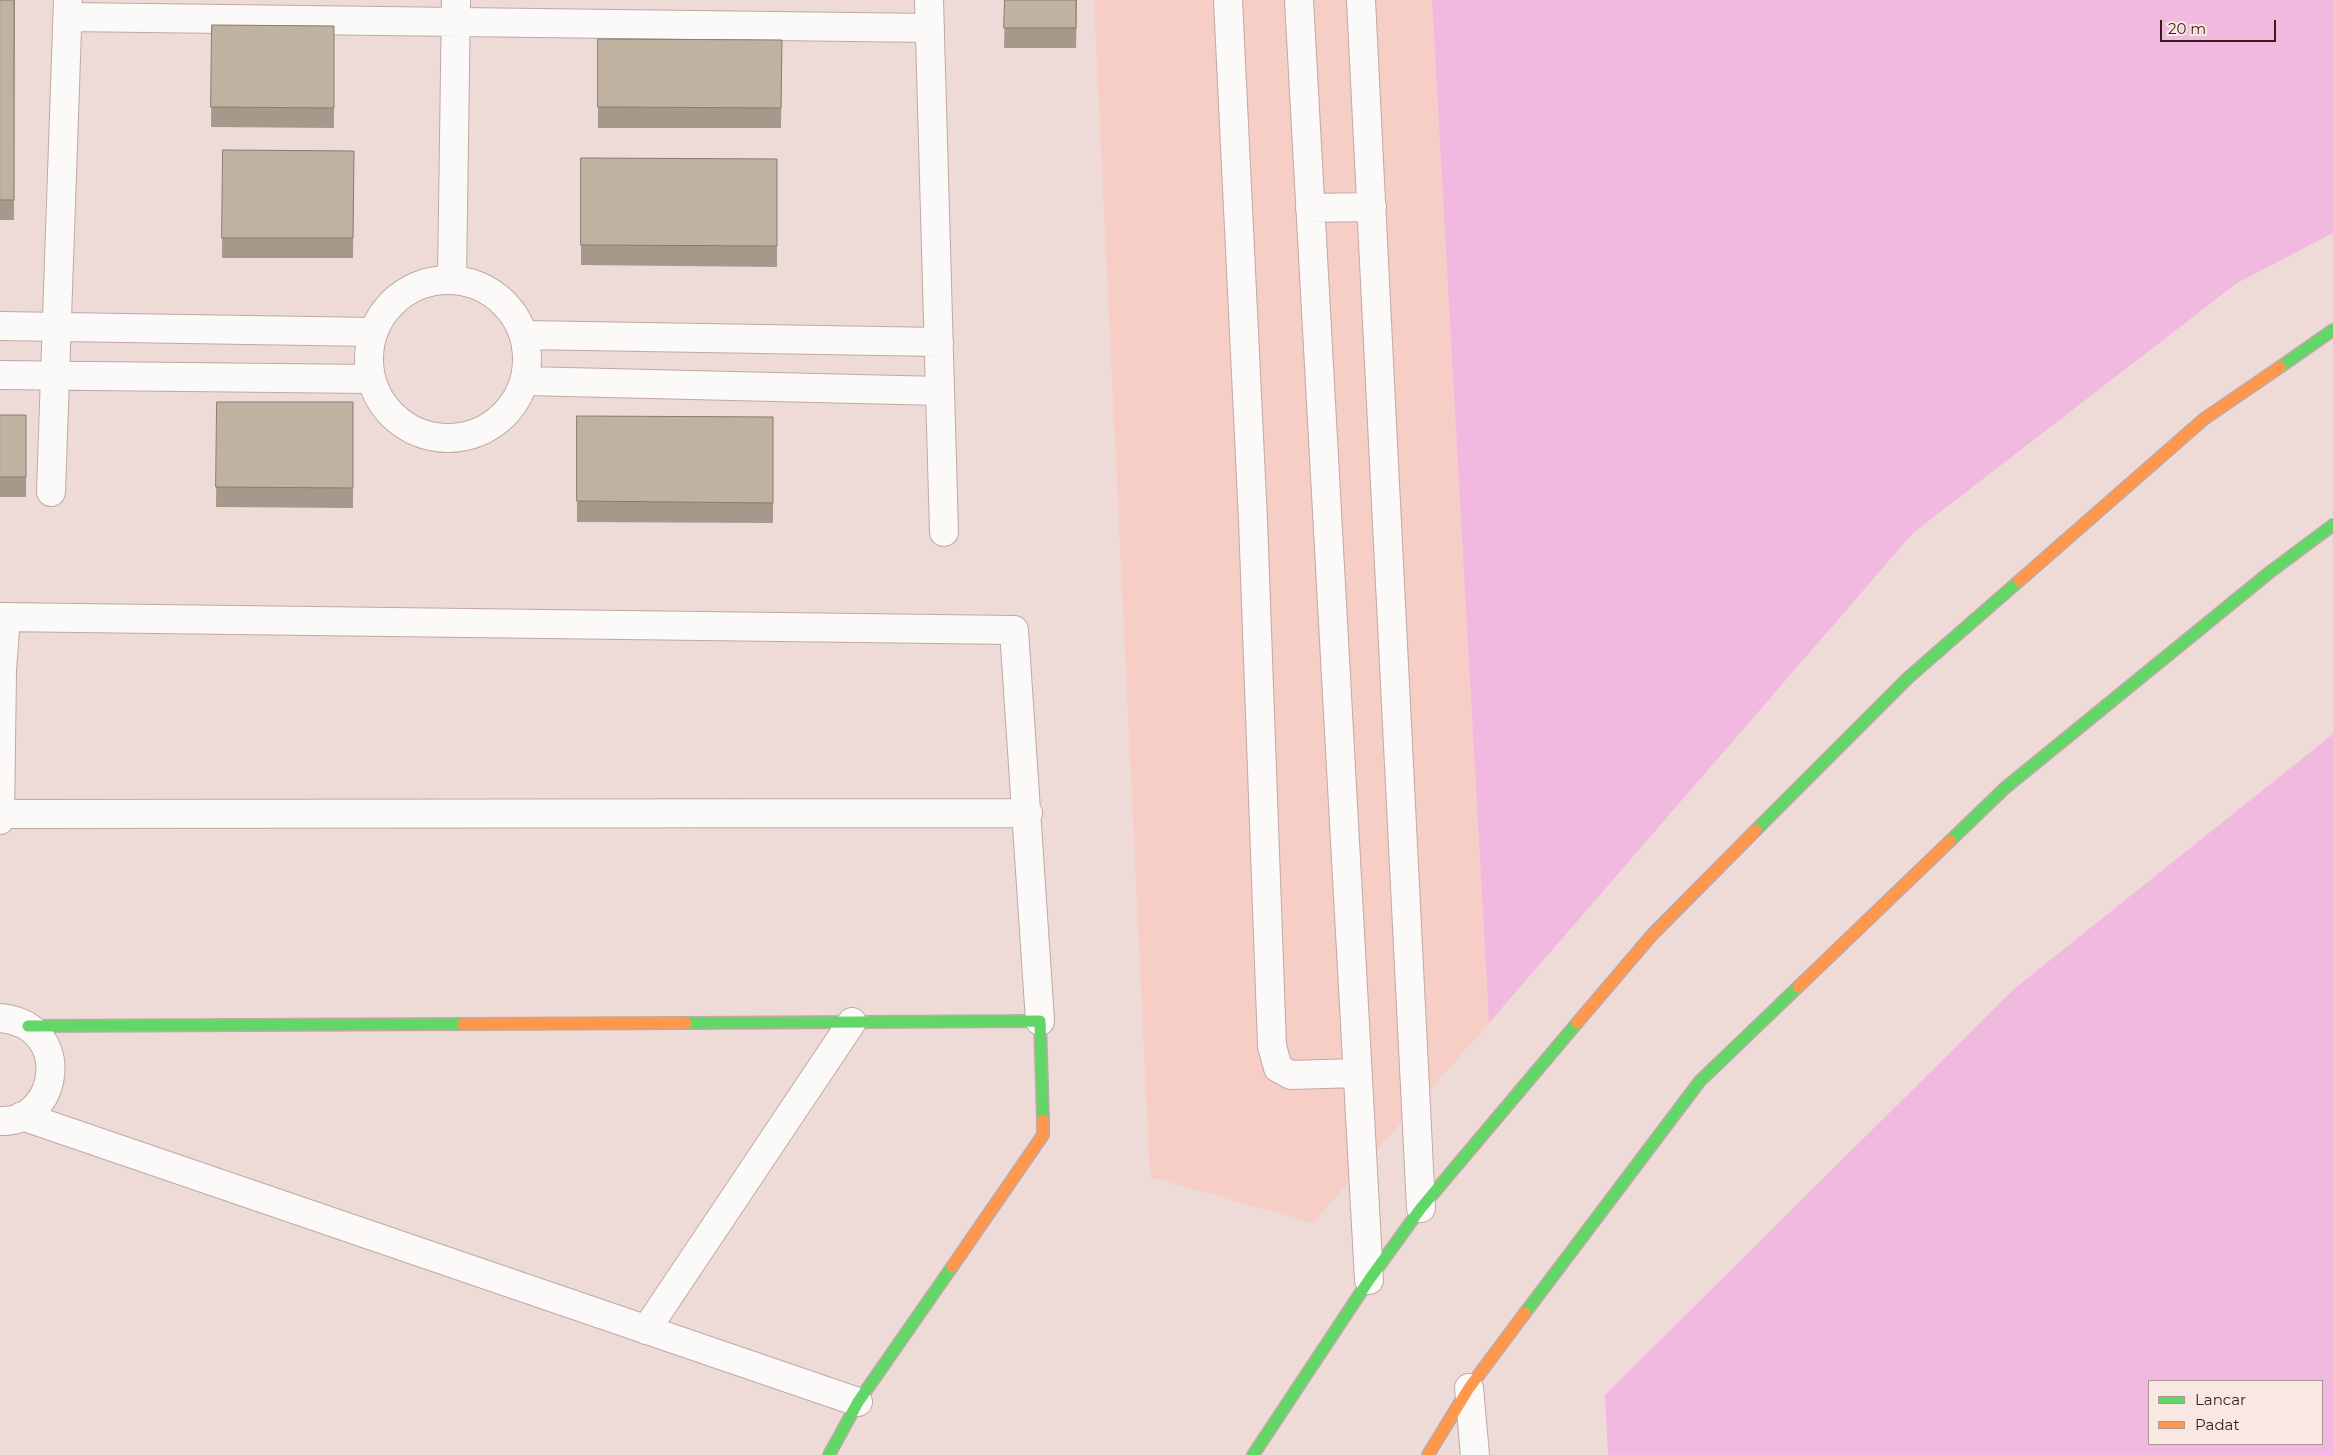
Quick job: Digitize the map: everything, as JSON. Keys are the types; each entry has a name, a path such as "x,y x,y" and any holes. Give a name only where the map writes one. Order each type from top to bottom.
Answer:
{"street":[{"path":"929,0 944,532"},
{"path":"1228,0 1253,520 1272,1046 1278,1068 1291,1074 1357,1073"},
{"path":"1299,0 1368,1280"},
{"path":"1361,0 1421,1208"},
{"path":"52,492 68,8 455,11 930,28"},
{"path":"452,279 455,11"},
{"path":"1310,208 1372,207"},
{"path":"452,279 484,286 509,306 525,335 526,381 505,417 468,438 426,437 390,416 369,380 372,332 389,303 418,284 452,279"},
{"path":"0,326 372,332"},
{"path":"1252,1455 1368,1280 1421,1208 1652,935 1909,677 2204,419 2333,330"},
{"path":"525,335 939,342"},
{"path":"0,375 369,380"},
{"path":"526,381 940,391"},
{"path":"1428,1455 1468,1388 1700,1081 2005,788 2270,572 2333,526"},
{"path":"0,820 3,617 1014,630 1028,813 1040,1021 1043,1135 858,1402 829,1455"},
{"path":"0,814 1028,813"},
{"path":"0,1018 11,1019 28,1026 41,1039 50,1055 51,1073 47,1090 37,1105 11,1119"},
{"path":"28,1026 1040,1021"},
{"path":"646,1330 852,1022"},
{"path":"11,1119 858,1402"},
{"path":"1468,1388 1475,1455"}],"shaded area":[{"path":"1094,0 1432,0 1489,1023 1313,1223 1150,1177"},
{"path":"1432,0 2333,0 2333,233 2237,283 1913,533 1489,1023"},
{"path":"2333,734 2333,1455 1608,1455 1605,1395 2014,989"}],"building":[{"path":"0,0 14,0 14,200 0,200"},
{"path":"1005,0 1076,0 1076,28 1004,28"},
{"path":"212,25 334,26 334,108 211,107"},
{"path":"598,39 782,40 781,108 598,107"},
{"path":"223,150 354,151 353,238 222,238"},
{"path":"581,158 777,159 777,246 581,245"},
{"path":"217,402 353,402 353,488 216,487"},
{"path":"0,415 26,415 26,477 0,477"},
{"path":"577,416 773,417 773,503 577,501"}],"traffic: fast":[{"path":"2280,367 2333,330"},
{"path":"1950,841 2005,788 2270,572 2333,525"},
{"path":"1756,830 1909,677 2019,581"},
{"path":"1525,1313 1700,1081 1798,987"},
{"path":"686,1023 1040,1021 1043,1120"},
{"path":"1253,1455 1369,1280 1421,1208 1577,1023"},
{"path":"28,1026 463,1024"},
{"path":"829,1455 858,1402 952,1267"}],"traffic: slow":[{"path":"2019,581 2204,419 2280,367"},
{"path":"1577,1023 1652,935 1756,830"},
{"path":"1798,987 1950,841"},
{"path":"463,1024 686,1023"},
{"path":"952,1267 1043,1135 1043,1120"},
{"path":"1428,1455 1469,1388 1525,1313"}]}
